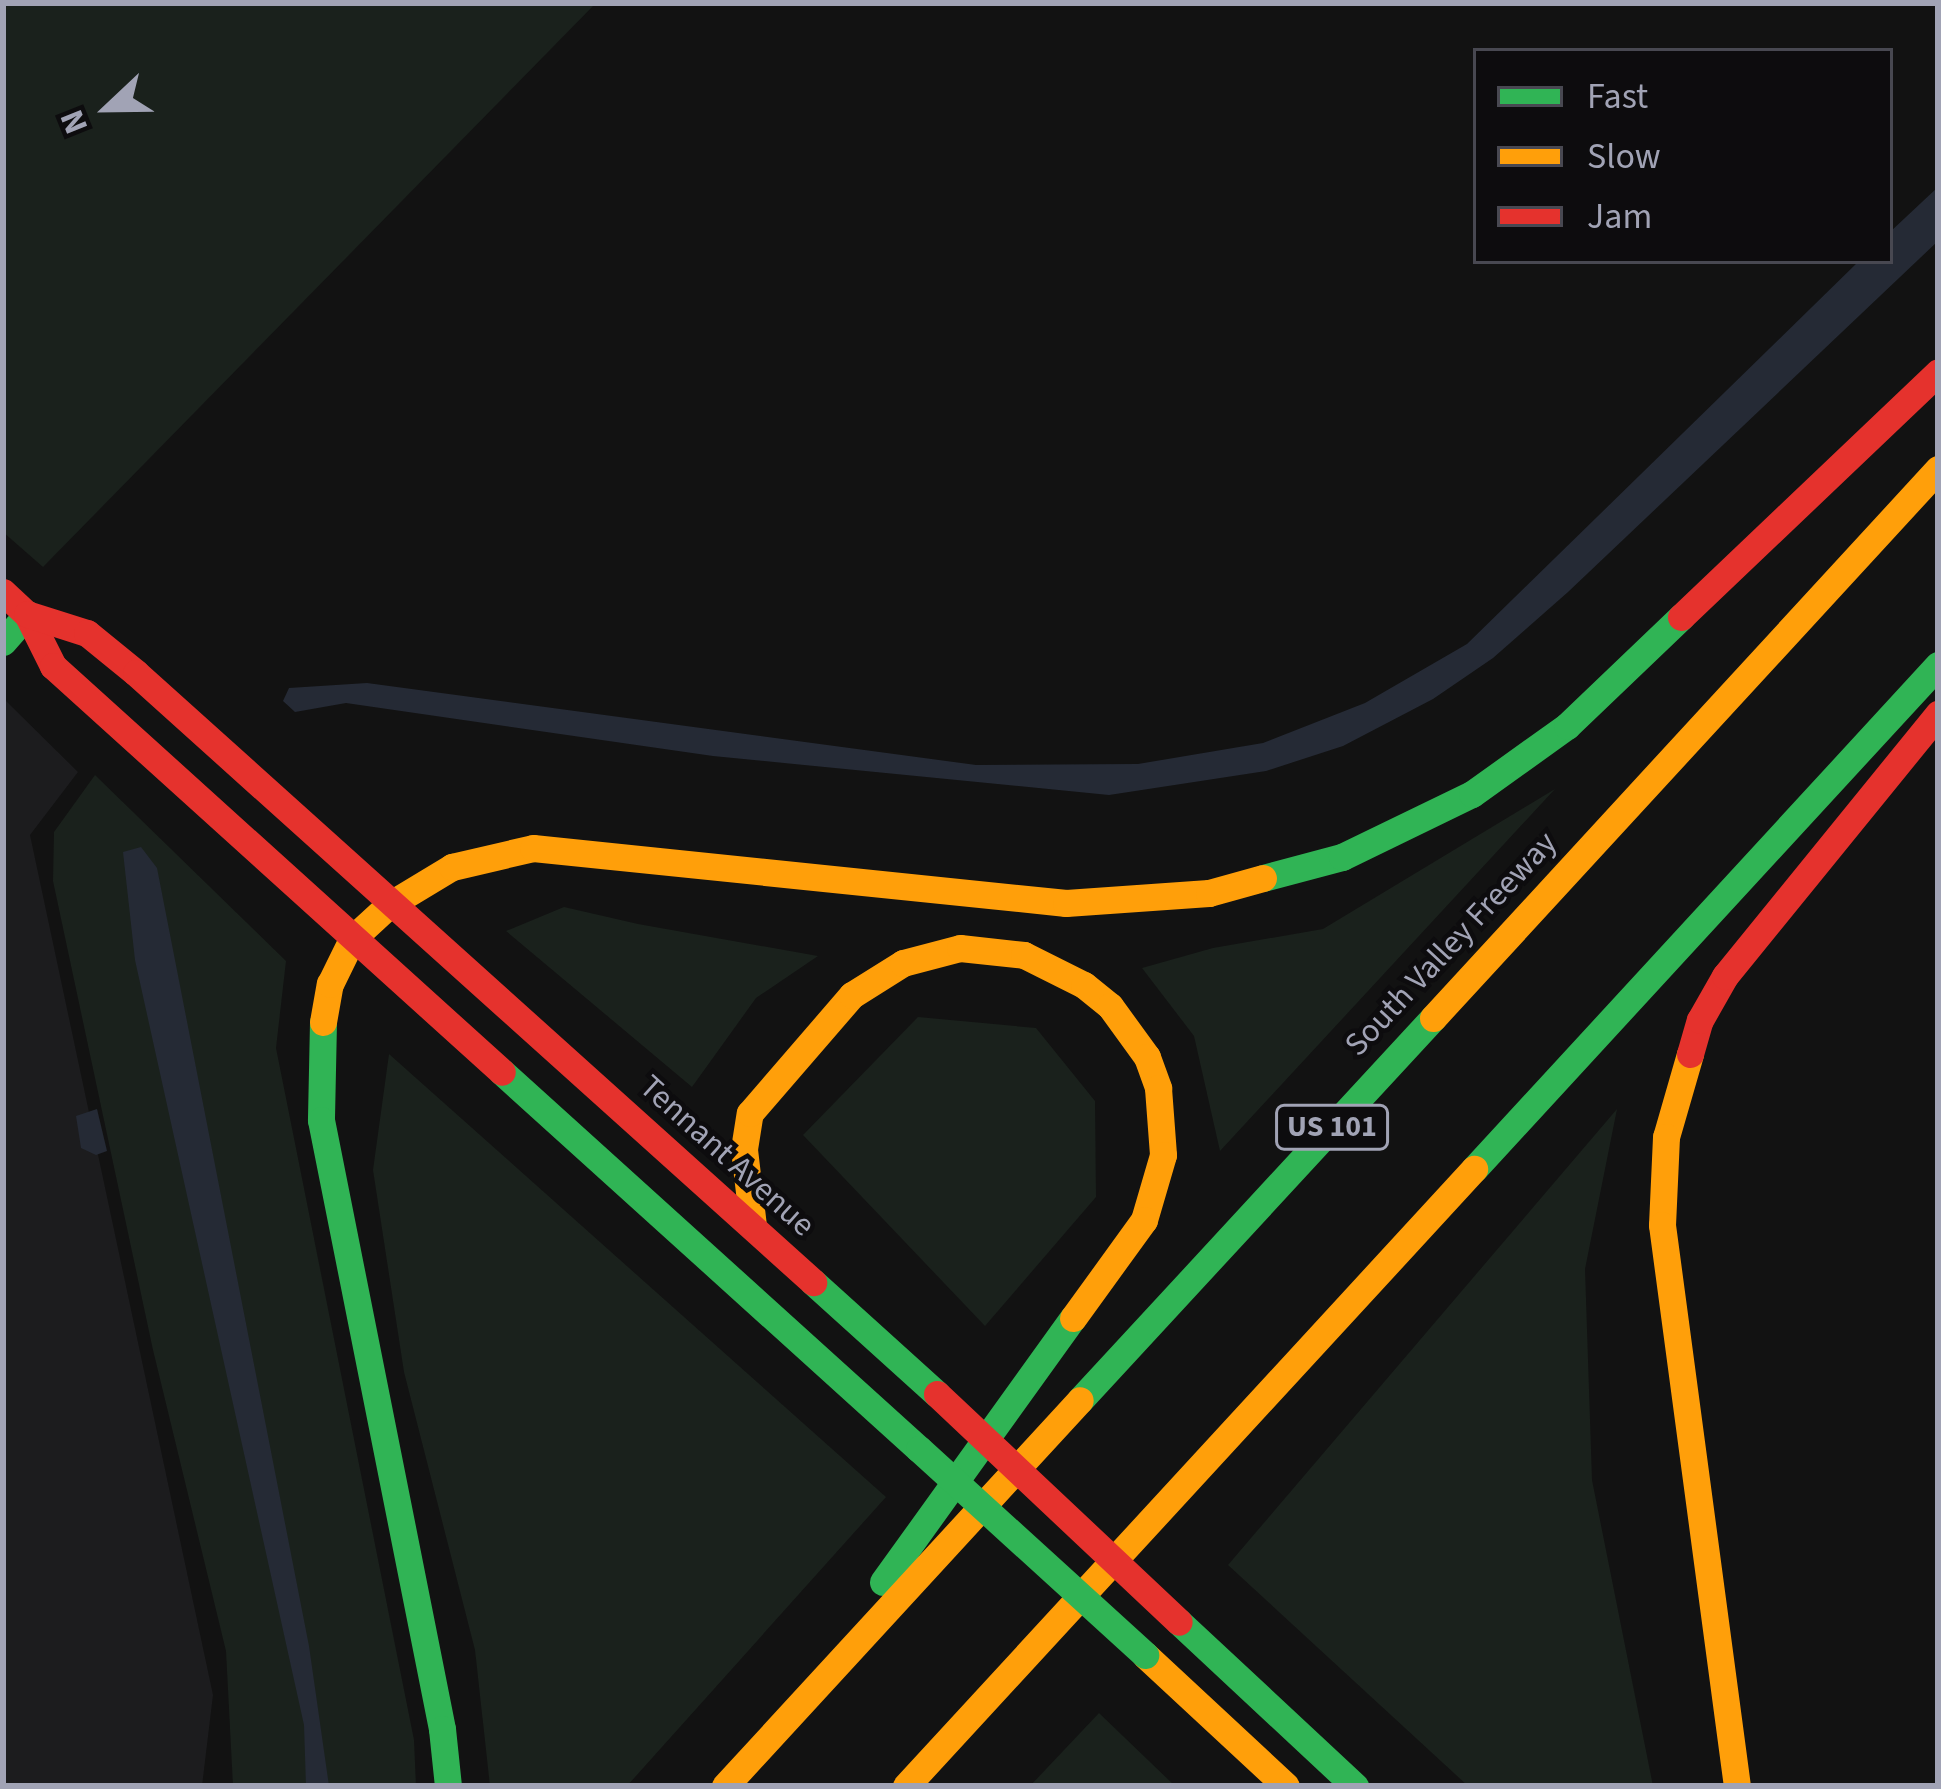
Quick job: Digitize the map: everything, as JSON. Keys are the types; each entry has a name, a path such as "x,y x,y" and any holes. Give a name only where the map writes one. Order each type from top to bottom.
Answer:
{"main road":[{"path":"448,1786 442,1729 321,1120 323,1017 330,985 352,939 389,905 452,867 533,848 1066,903 1209,893 1342,857 1472,794 1568,726 1938,372"},
{"name":"South Valley Freeway","path":"725,1786 1938,469"},
{"name":"Tennant Avenue","path":"3,592 27,614 53,666 1286,1786"},
{"path":"3,642 27,614"},
{"name":"Tennant Avenue","path":"27,614 87,633 938,1394 1355,1786"},
{"path":"906,1786 1938,665"},
{"path":"1737,1786 1670,1315 1662,1225 1666,1137 1700,1020 1725,976 1938,714"},
{"path":"753,1226 743,1149 751,1113 852,995 903,963 960,948 1024,956 1084,985 1110,1006 1147,1057 1164,1120 1163,1155 1144,1220 770,1737"}],"shaded area":[{"path":"3,3 596,3 43,567 3,532"},
{"path":"1938,187 1938,241 1493,658 1433,699 1343,746 1266,771 1109,795 713,756 346,703 295,712 283,701 289,688 367,683 976,765 1138,764 1263,743 1365,703 1467,644 1856,264 1893,264 1893,229"},
{"path":"3,698 78,772 30,835 213,1695 202,1786 3,1786"},
{"path":"95,775 286,961 276,1048 414,1740 416,1786 233,1786 226,1651 153,1350 53,881 54,832"},
{"path":"1555,789 1220,1151 1194,1036 1142,968 1213,948 1323,929"},
{"path":"141,847 157,868 309,1646 329,1786 306,1786 304,1725 135,960 123,852"},
{"path":"564,907 818,956 756,998 692,1087 506,931"},
{"path":"918,1017 1036,1028 1095,1101 1096,1197 985,1326 803,1135"},
{"path":"389,1054 886,1497 627,1786 490,1786 475,1650 404,1372 373,1170"},
{"path":"97,1109 107,1151 96,1155 81,1148 76,1116"},
{"path":"1617,1109 1585,1269 1592,1480 1653,1786 1468,1786 1228,1565"},
{"path":"1099,1713 1175,1786 1030,1786"}],"traffic: fast":[{"path":"3,642 27,614"},
{"path":"1263,878 1342,857 1472,794 1567,726 1681,617"},
{"path":"1474,1169 1938,665"},
{"path":"1080,1400 1433,1018"},
{"path":"323,1022 321,1120 442,1729 448,1786"},
{"path":"502,1072 919,1449"},
{"path":"813,1282 937,1394"},
{"path":"883,1582 1073,1318"},
{"path":"919,1449 1145,1655"},
{"path":"1179,1622 1355,1786"}],"traffic: slow":[{"path":"1433,1018 1938,469"},
{"path":"323,1022 330,984 352,939 389,905 452,867 533,848 1066,903 1209,893 1263,878"},
{"path":"753,1226 744,1149 750,1113 852,995 903,963 960,948 1024,955 1084,985 1110,1006 1147,1057 1158,1088 1163,1155 1144,1220 1073,1318"},
{"path":"1690,1054 1666,1137 1662,1225 1737,1786"},
{"path":"906,1786 1474,1169"},
{"path":"725,1786 1080,1400"},
{"path":"1145,1655 1286,1786"}],"traffic: jam":[{"path":"1681,617 1938,372"},
{"path":"3,592 27,614 53,666 502,1072"},
{"path":"27,614 87,633 136,673 813,1282"},
{"path":"1690,1054 1700,1020 1725,976 1938,714"},
{"path":"937,1394 1179,1622"}]}
